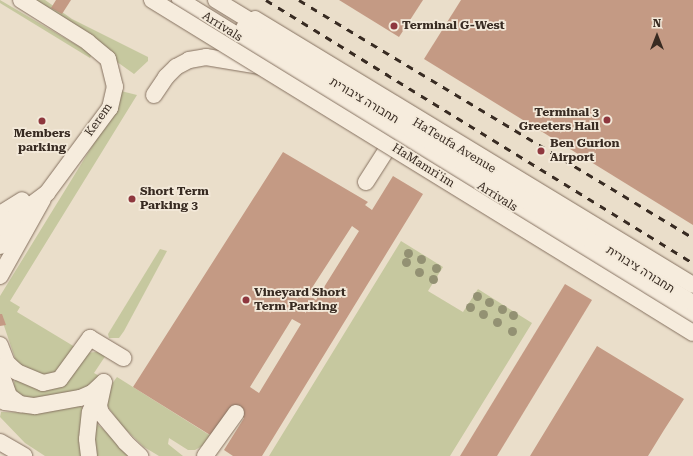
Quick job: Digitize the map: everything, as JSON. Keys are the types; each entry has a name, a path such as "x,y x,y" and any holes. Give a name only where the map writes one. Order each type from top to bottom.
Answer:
{"street":[{"name":"Kerem","path":"0,228 47,193 56,178 110,108 114,99 114,76 108,58 93,46 21,0"},
{"name":"HaMamri'im","path":"152,0 693,333"},
{"name":"Arrivals","path":"180,0 293,72 693,317"},
{"name":"תחבורה ציבורית","path":"198,0 693,303"},
{"name":"HaTeufa Avenue","path":"216,0 693,292"},
{"path":"224,0 693,285"},
{"path":"154,95 176,67 189,60 206,57 293,72"},
{"path":"366,182 396,135"},
{"path":"0,214 56,178"},
{"path":"0,234 47,193"},
{"path":"0,239 11,249 47,193"},
{"path":"2,364 28,378 43,383 53,382 66,373 90,338 123,358"},
{"path":"0,345 8,396 7,401 80,398 92,393 104,382"},
{"path":"89,456 87,439 90,412 104,382"},
{"path":"104,382 99,406 101,413 125,442 140,456"},
{"path":"205,456 236,413"},
{"path":"1,442 24,456"}],"green space":[{"path":"0,0 92,54 90,58 0,3"},
{"path":"34,0 45,0 72,19 148,57 148,61 134,74 113,59 106,47"},
{"path":"121,91 137,95 10,301 20,307 17,312 75,347 60,370 43,376 17,364 0,314 0,296 115,109"},
{"path":"401,241 443,267 428,291 463,312 478,289 532,323 450,456 269,456"},
{"path":"160,249 167,251 124,331 119,338 109,338 108,334"},
{"path":"97,352 106,355 94,373 101,377 87,388 32,401 17,395 14,388 14,382 16,380 36,386 84,353"},
{"path":"117,377 211,436 204,445 195,450 188,450 169,438 168,444 183,456 159,456 144,447 121,425 106,404 111,385"},
{"path":"80,405 84,410 82,456 45,456 25,443 0,417 1,412 37,413"},
{"path":"95,422 121,445 129,456 93,456"}],"building":[{"path":"56,0 71,0 62,14 51,8"},
{"name":"Terminal G-West","path":"339,0 423,0 399,37"},
{"name":"Terminal 3 Greeters Hall","path":"461,0 693,0 693,225 424,59"},
{"name":"Vineyard Short Term Parking","path":"283,152 368,202 365,205 372,210 393,176 423,194 262,456 233,456 224,450 244,418 234,412 215,438 133,387","holes":["352,226 359,231 316,300 308,294","292,319 301,324 259,393 250,387"]},
{"path":"565,284 592,300 497,456 460,456"},
{"path":"0,314 2,314 6,325 0,326"},
{"path":"597,346 684,399 648,456 530,456"}],"railway":[{"path":"266,0 693,263"},
{"path":"299,0 693,238"}],"place":[{"name":"Terminal G-West","path":"394,26"},
{"name":"Terminal 3 Greeters Hall","path":"607,120"},
{"name":"Members parking","path":"42,121"},
{"name":"Ben Gurion Airport","path":"541,151"},
{"name":"Short Term Parking 3","path":"132,199"},
{"name":"Vineyard Short Term Parking","path":"246,300"}]}
